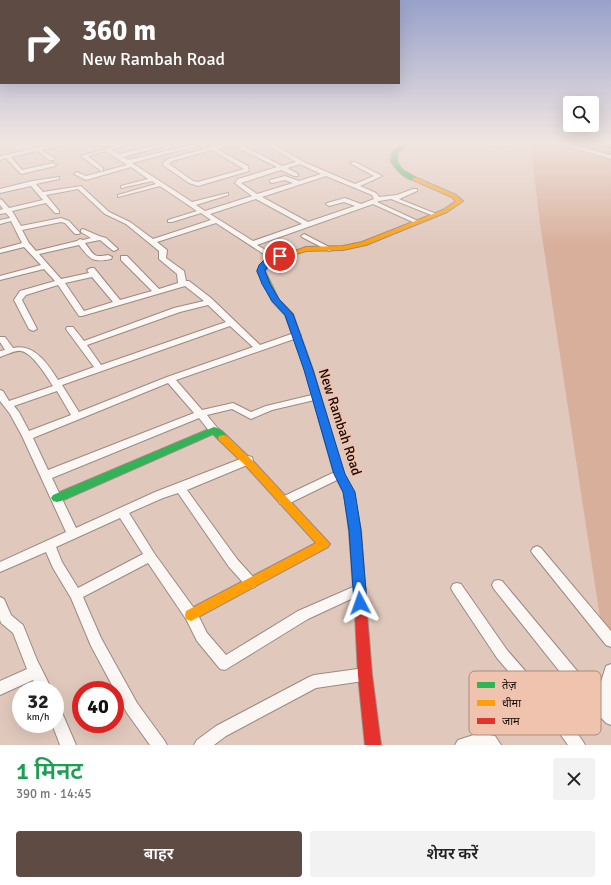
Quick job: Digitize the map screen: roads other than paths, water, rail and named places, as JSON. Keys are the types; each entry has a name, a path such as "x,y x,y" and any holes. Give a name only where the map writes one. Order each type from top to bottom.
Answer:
{"street":[{"path":"150,177 273,258 306,249 352,247 436,215 454,206 460,201 449,192 417,181 410,177"},
{"path":"183,177 191,182 198,184 223,177"},
{"path":"255,177 239,182 239,185 308,225"},
{"path":"170,221 318,177"},
{"path":"333,177 374,194 375,200"},
{"path":"355,186 377,177"},
{"path":"0,191 57,178"},
{"path":"272,181 285,178 299,183"},
{"path":"123,188 153,179"},
{"path":"32,183 57,212"},
{"path":"120,196 161,184"},
{"path":"42,194 79,187 107,213 128,223 163,250 163,259 181,273 182,283"},
{"path":"252,244 375,200 398,196 415,190"},
{"path":"191,204 226,194"},
{"path":"394,199 436,215"},
{"path":"329,204 345,200 360,206"},
{"path":"375,200 417,222"},
{"path":"0,201 4,211 13,219 26,244 59,282 82,314 182,283 188,285 209,302 258,348"},
{"path":"4,211 48,201"},
{"path":"0,222 13,219"},
{"path":"18,229 61,220 67,222 80,232 97,238 102,238 114,249"},
{"path":"152,241 216,221"},
{"path":"304,236 329,249"},
{"path":"34,253 97,238"},
{"path":"80,241 92,257 97,259 108,257"},
{"path":"0,251 26,244"},
{"path":"124,258 157,291"},
{"name":"New Rambah Road","path":"273,258 263,265 261,271 266,284 276,301 289,314 297,335 339,474 349,492 355,530 365,675 373,745"},
{"path":"0,278 45,266"},
{"path":"32,329 18,300 20,295 92,272 118,303"},
{"path":"82,344 177,310 209,302"},
{"path":"7,405 99,368 230,322"},
{"path":"70,329 99,368"},
{"path":"27,436 170,379 297,335"},
{"path":"2,339 11,351"},
{"path":"0,354 20,349 29,351 59,385 77,417"},
{"path":"170,379 214,430 248,460 298,519 324,544 191,615"},
{"path":"0,394 7,405 14,412 27,436 73,534"},
{"path":"46,476 200,414 228,406 243,411 251,416 269,408 316,396"},
{"path":"57,498 214,430"},
{"path":"0,567 159,495 248,460"},
{"path":"284,501 339,474"},
{"path":"180,488 233,563 251,583"},
{"path":"122,511 150,556 191,615 202,636 225,664 303,615 360,589"},
{"path":"49,545 57,564 76,595 96,642 129,702 159,745"},
{"path":"537,551 611,641"},
{"path":"76,595 150,556"},
{"path":"498,585 568,671"},
{"path":"456,588 502,654 517,671"},
{"path":"0,603 3,621 18,629 40,681"},
{"path":"611,671 607,680 607,693 611,717"},
{"path":"0,688 35,672"},
{"path":"202,745 221,731 314,682 365,675"},
{"path":"601,706 611,717"},
{"path":"63,733 68,745"},
{"path":"570,735 577,745"},
{"path":"463,745 480,740 490,741 493,745"}]}
